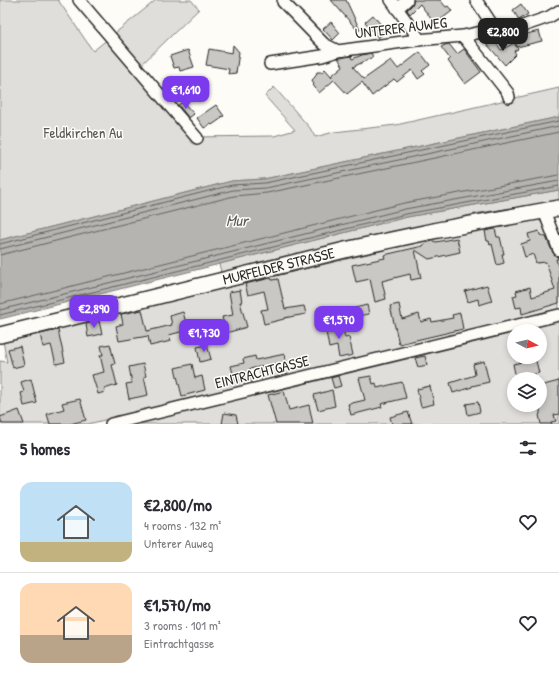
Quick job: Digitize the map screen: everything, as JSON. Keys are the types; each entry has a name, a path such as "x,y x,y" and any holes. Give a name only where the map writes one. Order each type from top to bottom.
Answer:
{"street":[{"path":"79,0 197,138"},
{"path":"407,0 394,4 420,40"},
{"path":"476,0 495,29"},
{"name":"UNTERER AUWEG","path":"283,2 324,44 338,51"},
{"name":"UNTERER AUWEG","path":"270,64 322,56 338,51 463,36 495,29 514,29 549,17 559,11"},
{"path":"463,36 508,93 509,97"},
{"path":"552,210 559,250"},
{"name":"MURFELDER STRASSE","path":"0,334 349,249 438,230 552,210"},
{"name":"EINTRACHTGASSE","path":"111,424 559,315"}],"green space":[{"name":"Feldkirchen Au","path":"0,0 58,0 93,51 156,0 191,0 199,9 141,65 190,137 274,136 295,130 265,96 274,87 310,128 315,137 334,132 396,125 559,88 559,117 264,179 232,181 0,240"},
{"path":"559,190 559,201 479,213 217,274 221,271 219,264 407,217"},
{"path":"537,219 544,224 559,259 559,310 262,382 258,367 249,369 252,384 88,424 0,424 0,361 7,362 3,341 472,229"},
{"path":"559,318 559,424 129,424 507,331 507,364 547,364 547,324 535,324"}],"water":[{"name":"Mur","path":"559,117 559,190 407,217 0,319 0,240 232,181 264,179"}],"building":[{"path":"331,0 346,0 360,30 358,31"},
{"path":"414,0 440,0 452,11 435,24 420,4 410,14 407,10 412,5"},
{"path":"521,4 528,14 519,20 513,10"},
{"path":"373,15 386,31 378,38 365,22"},
{"path":"331,22 340,33 333,40 323,29"},
{"path":"539,31 542,41 517,47 514,37"},
{"path":"495,41 501,50 514,43 518,49 514,51 516,54 505,65 486,43"},
{"path":"449,44 457,54 464,49 481,72 465,84 448,61 450,59 441,47"},
{"path":"233,45 239,52 236,73 228,74 229,69 206,65 209,49 232,53"},
{"path":"188,50 194,67 180,71 179,67 174,68 170,56"},
{"path":"420,52 430,65 422,71 425,74 418,79 412,70 397,82 394,79 372,96 362,82 347,94 334,80 319,93 313,85 312,80 317,72 322,72 325,69 331,76 343,66 338,58 351,56 352,59 371,53 373,57 353,67 364,79 391,60 398,69"},
{"path":"183,102 194,114 189,118 178,105"},
{"path":"216,105 224,116 212,125 211,124 204,128 197,118"},
{"path":"495,229 497,237 500,237 504,254 502,254 504,263 497,265 492,244 490,245 489,241 487,241 485,231"},
{"path":"539,231 540,235 546,237 553,253 559,259 556,259 559,270 559,303 522,314 521,307 516,308 513,296 517,295 516,291 530,287 532,297 555,290 546,262 536,263 533,254 525,257 521,244 530,241 528,234"},
{"path":"457,238 460,252 429,259 415,250 421,278 411,280 410,274 382,281 386,299 375,302 370,279 356,282 352,265 385,258 384,255 423,246 425,243"},
{"path":"271,278 272,280 278,279 285,309 304,306 306,314 284,318 264,324 261,310 268,309 264,291 248,295 245,284"},
{"path":"487,285 492,301 479,305 478,299 468,302 465,291"},
{"path":"240,290 242,302 240,302 247,327 226,333 222,317 233,315 229,292"},
{"path":"399,304 402,319 419,314 421,322 431,319 432,322 453,318 452,315 460,313 463,329 399,344 390,306"},
{"path":"367,305 369,314 358,316 355,308"},
{"path":"142,310 147,331 172,325 170,316 183,312 188,330 169,335 171,341 150,346 148,336 119,341 116,326 123,324 121,314"},
{"path":"99,321 102,334 88,337 86,324"},
{"path":"342,323 345,338 349,337 353,355 339,358 337,346 329,348 325,326"},
{"path":"58,330 65,362 56,364 51,345 43,347 40,334"},
{"path":"110,344 115,364 112,365 117,385 104,389 105,392 98,394 92,375 104,372 100,355 103,355 101,346"},
{"path":"207,345 211,359 200,362 197,347"},
{"path":"20,346 24,365 13,368 8,349"},
{"path":"285,354 286,362 249,369 251,378 235,381 231,366 244,363 243,359 255,356 256,360"},
{"path":"425,356 427,365 418,367 415,358"},
{"path":"484,361 489,382 453,393 450,383 475,375 473,364"},
{"path":"143,364 148,395 129,399 126,384 132,383 129,367"},
{"path":"192,364 195,378 202,376 205,390 182,396 175,368"},
{"path":"513,364 537,364 539,372 515,372"},
{"path":"338,376 341,386 334,388 331,378"},
{"path":"371,376 373,384 376,383 377,388 402,382 406,398 381,404 382,407 351,415 348,404 365,400 359,378"},
{"path":"31,379 37,403 24,406 21,393 24,392 21,382"},
{"path":"559,381 559,414 554,415 556,421 551,422 552,424 541,424 539,415 540,412 547,412 547,384"},
{"path":"430,386 434,404 421,407 417,389"},
{"path":"332,390 335,406 318,410 314,395"},
{"path":"284,391 289,410 309,405 313,424 276,424 268,395"},
{"path":"80,399 86,420 70,424 50,424 47,414 64,409 62,403"},
{"path":"478,402 480,412 468,415 466,404"},
{"path":"19,410 24,424 2,424 0,417"},
{"path":"408,412 412,424 392,424 390,417"},
{"path":"224,413 236,415 238,424 222,424"}]}
